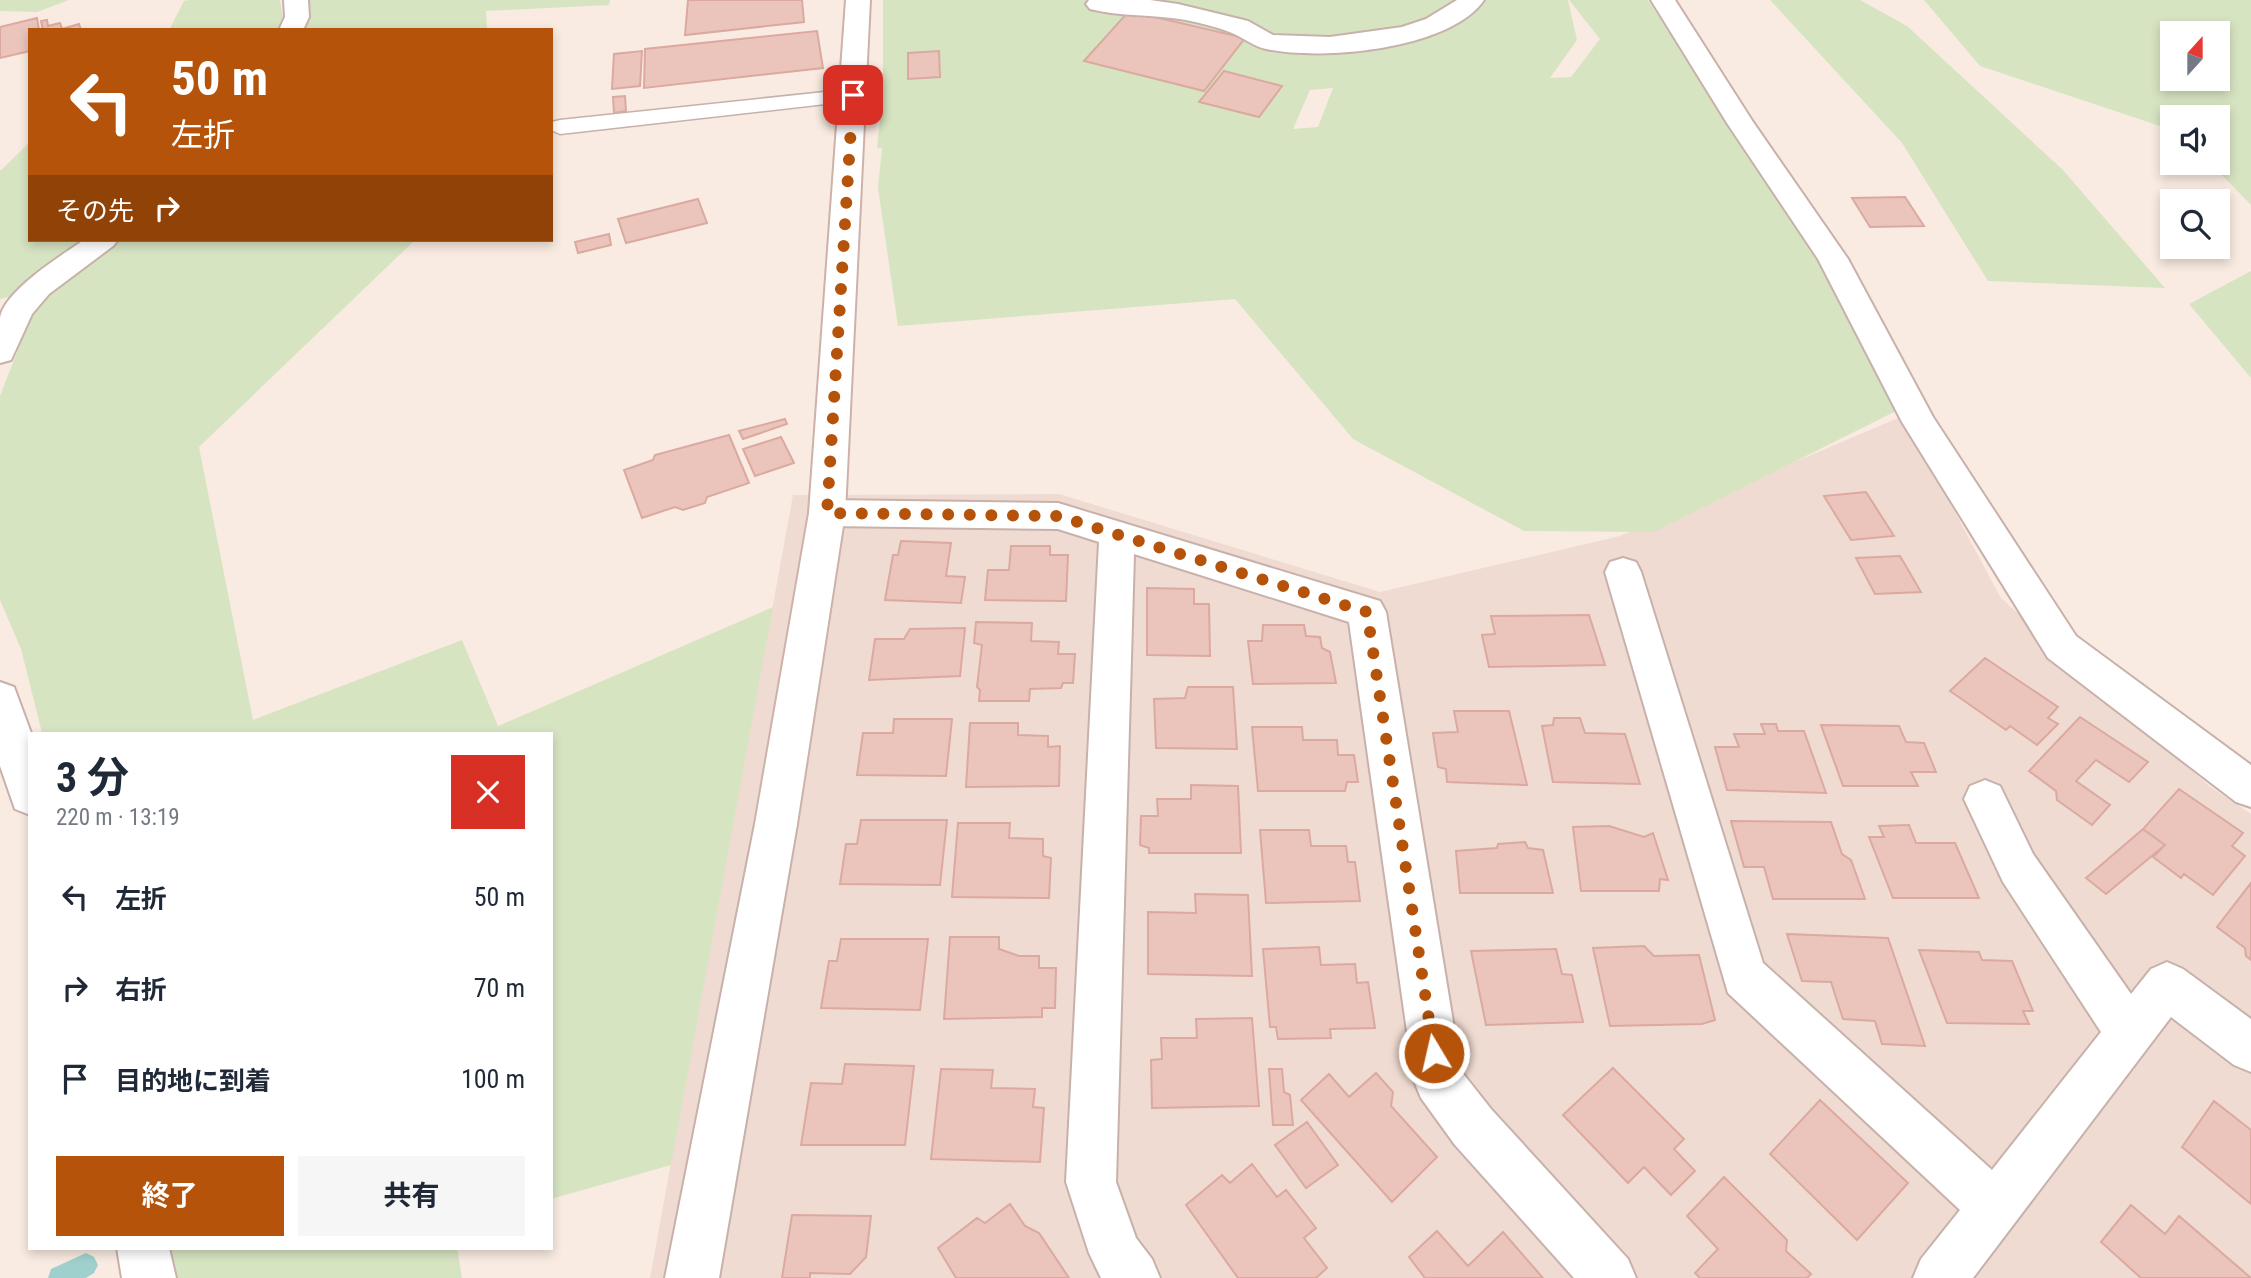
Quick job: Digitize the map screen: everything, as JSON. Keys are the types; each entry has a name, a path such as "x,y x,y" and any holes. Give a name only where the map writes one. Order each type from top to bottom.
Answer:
{"street":[{"path":"292,28 297,17 296,0"},
{"path":"692,1278 776,824 827,513 858,0"},
{"path":"1097,6 1130,4 1204,8 1257,34 1263,41 1300,46 1377,41 1414,32 1444,19 1472,0"},
{"path":"1663,0 1740,123 1833,259 1919,422 2062,647 2251,789"},
{"path":"0,352 18,311 38,287 100,242"},
{"path":"827,513 1058,516 1367,612 1438,1081 1473,1127 1609,1278"},
{"path":"1116,534 1091,1182 1115,1253 1133,1278"},
{"path":"1623,572 1744,977 1995,1207"},
{"path":"0,699 28,790"},
{"path":"1985,799 2018,868 2130,1033"},
{"path":"1940,1278 2167,985 2251,1048"},
{"path":"143,1250 149,1278"}],"lane":[{"path":"560,127 853,95"}],"shaded area":[{"path":"1903,416 2001,598 2209,786 2251,814 2251,1278 650,1278 793,495 1059,494 1380,592 1620,536"}],"green space":[{"path":"0,0 69,0 37,12 0,11"},
{"path":"280,0 283,19 279,28 170,28 184,1"},
{"path":"309,0 610,0 609,5 486,11 487,28 303,28 309,12"},
{"path":"883,0 1568,0 1577,40 1550,78 1571,77 1600,39 1569,0 1648,0 1820,262 1896,411 1654,532 1524,531 1353,439 1235,299 898,326 878,188 882,148 877,148 883,92","holes":["1333,88 1318,127 1293,129 1310,90"]},
{"path":"1770,0 1860,0 1907,26 2063,170 2165,288 1988,281 1902,143"},
{"path":"1924,0 2251,0 2251,205 2222,175 2230,175 2230,105 2160,105 2160,126 1980,66"},
{"path":"28,144 28,242 83,242 17,295 0,299 0,171"},
{"path":"114,242 413,242 199,447 253,720 462,640 498,726 773,607 671,1165 553,1198 553,732 42,732 21,649 0,600 0,396 35,306 51,289"},
{"path":"2251,271 2251,378 2189,304"},
{"path":"171,1250 457,1250 462,1278 178,1278"}],"building":[{"path":"688,0 802,0 804,22 685,35"},
{"path":"1129,11 1245,38 1204,91 1084,61"},
{"path":"37,18 39,28 28,28 28,51 0,58 0,27"},
{"path":"47,20 48,26 60,23 62,28 43,28 41,21"},
{"path":"817,31 823,68 644,88 645,49"},
{"path":"642,51 640,86 612,89 614,54"},
{"path":"939,51 940,77 908,79 908,53"},
{"path":"1224,71 1282,86 1259,117 1199,102"},
{"path":"625,96 626,111 614,113 613,97"},
{"path":"1905,197 1924,226 1870,227 1852,198"},
{"path":"698,199 707,223 626,243 618,219"},
{"path":"609,234 611,245 578,253 575,242"},
{"path":"785,419 787,424 743,439 739,431"},
{"path":"729,435 749,483 707,497 705,503 683,510 675,507 642,518 624,470 653,460 655,455"},
{"path":"781,437 794,463 755,476 743,449"},
{"path":"1866,492 1894,536 1851,540 1824,496"},
{"path":"901,541 951,543 946,576 965,577 961,603 885,600 893,555 898,555"},
{"path":"1011,546 1050,546 1050,555 1068,555 1066,601 985,600 988,570 1009,570"},
{"path":"1900,556 1921,592 1875,594 1856,558"},
{"path":"1147,588 1194,589 1194,604 1209,604 1210,656 1147,655"},
{"path":"1589,615 1605,665 1489,667 1482,635 1495,634 1491,616"},
{"path":"976,622 1032,623 1031,641 1059,642 1058,654 1075,654 1073,683 1063,683 1061,688 1030,689 1029,701 979,701 980,690 977,687 982,645 974,643"},
{"path":"1263,625 1304,625 1306,636 1320,637 1322,648 1330,652 1336,683 1253,684 1248,641 1262,641"},
{"path":"965,628 960,676 869,680 875,639 904,639 910,629"},
{"path":"1985,658 2058,707 2048,718 2058,724 2037,745 2010,726 2006,730 1950,691"},
{"path":"1188,687 1233,687 1237,749 1156,748 1154,699 1185,698"},
{"path":"1454,711 1509,711 1527,785 1447,782 1446,769 1438,767 1433,733 1458,732"},
{"path":"2080,717 2148,762 2129,782 2096,760 2076,781 2110,805 2092,825 2057,800 2056,791 2029,771"},
{"path":"1554,718 1580,718 1585,733 1625,734 1640,784 1553,782 1542,726 1553,725"},
{"path":"894,719 952,719 946,776 857,775 863,733 893,733"},
{"path":"970,723 1018,723 1018,735 1048,736 1048,747 1060,746 1059,786 966,787"},
{"path":"1761,724 1776,724 1778,731 1804,731 1826,793 1727,790 1715,747 1739,747 1734,734 1765,734"},
{"path":"1821,725 1899,726 1906,742 1924,743 1936,772 1911,772 1918,786 1843,786"},
{"path":"1252,727 1302,727 1303,740 1337,740 1338,755 1354,755 1358,782 1347,782 1345,791 1258,791"},
{"path":"1191,785 1238,786 1241,853 1149,853 1149,848 1140,845 1141,816 1158,816 1157,799 1191,799"},
{"path":"2179,789 2243,833 2232,846 2245,856 2213,895 2184,874 2181,878 2153,857 2165,845 2143,829"},
{"path":"861,820 947,820 940,885 840,884 846,844 857,844"},
{"path":"1731,821 1831,822 1842,854 1851,860 1865,899 1773,899 1764,867 1744,867"},
{"path":"958,823 1010,823 1009,838 1043,839 1043,856 1051,858 1049,898 952,897"},
{"path":"1909,825 1916,843 1955,843 1979,898 1893,898 1869,837 1884,837 1879,826"},
{"path":"1609,826 1644,837 1653,833 1668,880 1660,879 1659,891 1581,891 1573,827"},
{"path":"2143,829 2165,845 2106,894 2086,878"},
{"path":"1260,830 1309,830 1311,846 1346,846 1348,862 1355,862 1360,901 1266,903"},
{"path":"1525,842 1528,848 1543,850 1553,893 1460,893 1456,851 1497,848 1498,844"},
{"path":"2251,883 2251,960 2246,956 2245,948 2217,927"},
{"path":"1195,894 1248,895 1252,976 1148,974 1148,912 1196,913"},
{"path":"1787,934 1888,938 1925,1046 1882,1044 1875,1021 1843,1019 1831,982 1802,981"},
{"path":"950,937 999,937 999,949 1019,956 1039,956 1039,968 1056,968 1055,1008 1042,1008 1042,1017 944,1019"},
{"path":"841,939 928,939 920,1010 821,1008 829,961 837,961"},
{"path":"1644,946 1654,956 1699,955 1715,1020 1702,1024 1610,1026 1593,948"},
{"path":"1319,947 1321,965 1355,964 1357,983 1368,982 1375,1028 1330,1029 1331,1038 1278,1039 1276,1027 1270,1027 1263,949"},
{"path":"1556,949 1562,974 1572,975 1583,1022 1486,1025 1471,951"},
{"path":"1919,950 1979,952 1982,960 2012,961 2033,1011 2023,1011 2029,1024 1947,1023"},
{"path":"1252,1018 1259,1106 1152,1108 1151,1060 1162,1059 1161,1038 1197,1038 1196,1019"},
{"path":"845,1064 914,1066 905,1145 801,1145 811,1083 842,1084"},
{"path":"1613,1068 1684,1139 1674,1149 1695,1171 1671,1195 1644,1167 1628,1183 1563,1115"},
{"path":"941,1069 993,1070 991,1088 1035,1089 1033,1107 1044,1108 1040,1162 931,1159"},
{"path":"1269,1069 1282,1069 1284,1092 1290,1095 1293,1125 1273,1125"},
{"path":"1376,1073 1393,1092 1391,1106 1437,1157 1392,1202 1301,1100 1329,1074 1349,1097"},
{"path":"1820,1100 1908,1183 1857,1240 1770,1154"},
{"path":"2214,1101 2251,1130 2251,1204 2182,1147"},
{"path":"1307,1122 1338,1165 1306,1188 1275,1145"},
{"path":"1252,1164 1277,1197 1286,1190 1316,1228 1304,1238 1327,1268 1316,1278 1238,1278 1186,1205 1222,1175 1230,1183"},
{"path":"1724,1177 1787,1240 1786,1251 1811,1274 1807,1278 1700,1278 1695,1273 1718,1249 1687,1216"},
{"path":"1010,1204 1025,1226 1039,1233 1069,1278 956,1278 938,1248 977,1218 985,1223"},
{"path":"2131,1205 2165,1234 2179,1216 2251,1278 2141,1278 2101,1242"},
{"path":"792,1215 871,1216 866,1257 850,1274 810,1273 810,1278 782,1278"},
{"path":"1437,1231 1468,1266 1503,1232 1543,1278 1425,1278 1409,1257"}],"waterway":[{"path":"60,1278 86,1265"}],"route":[{"path":"853,95 827,513 1058,516 1367,612 1434,1053"}]}
